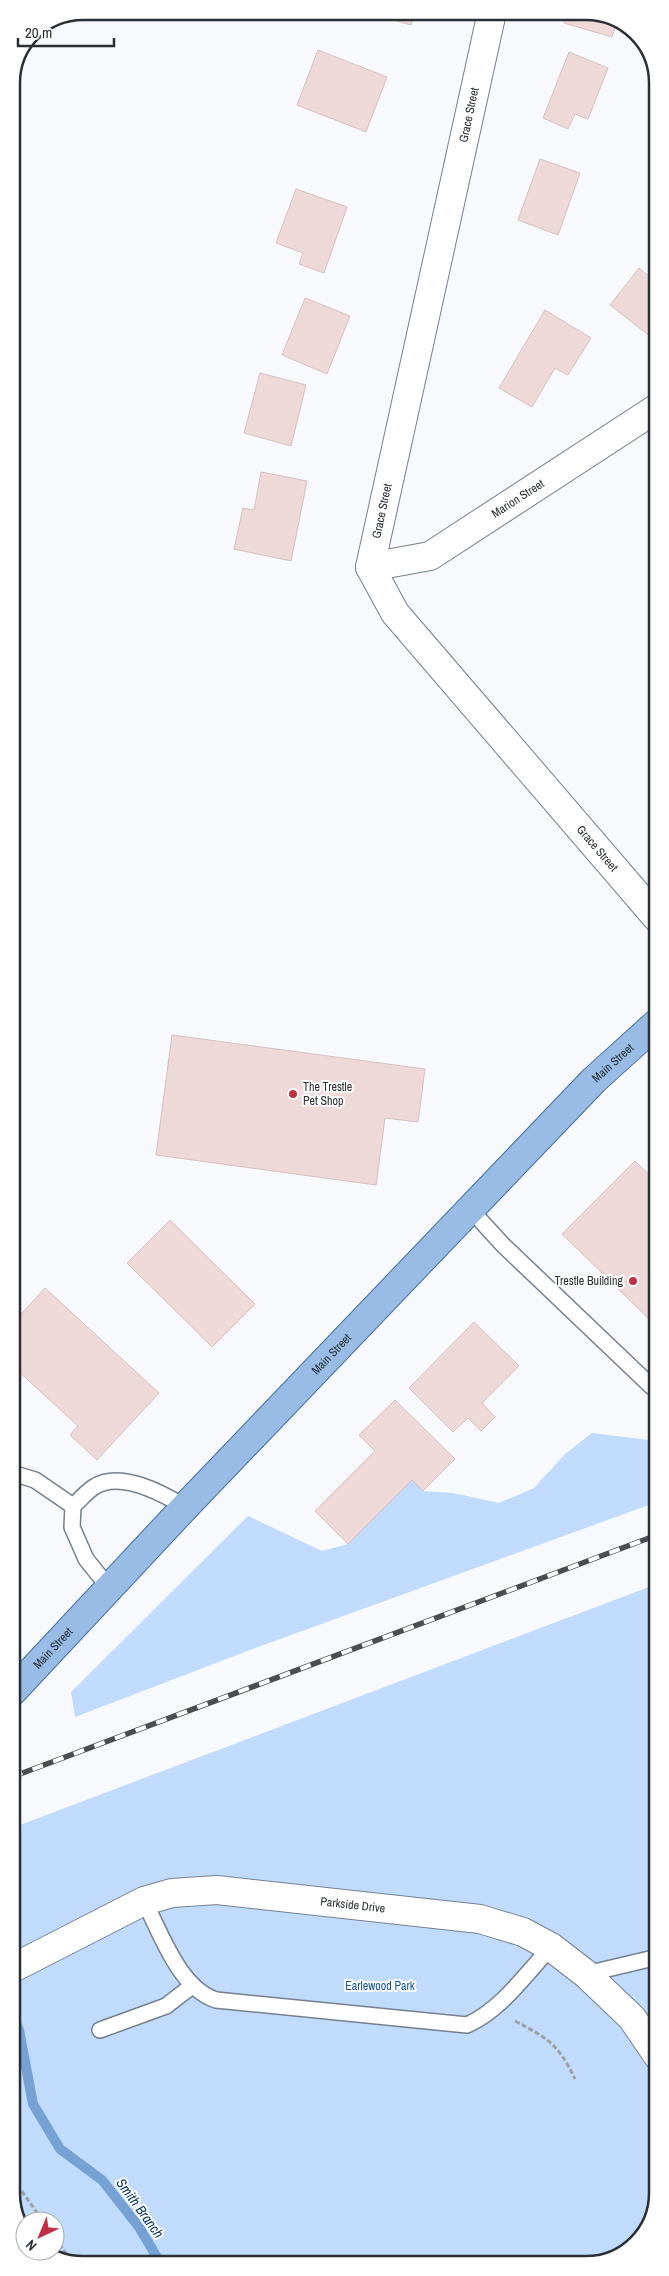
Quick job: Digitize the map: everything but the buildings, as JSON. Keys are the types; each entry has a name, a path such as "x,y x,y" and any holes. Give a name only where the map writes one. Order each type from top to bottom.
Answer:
{"main road":[{"name":"Main Street","path":"20,1684 185,1507 594,1080 649,1030"}],"street":[{"name":"Grace Street","path":"490,20 370,566 395,613 649,909"},
{"name":"Marion Street","path":"370,566 430,556 649,413"},
{"name":"Parkside Drive","path":"20,1964 144,1901 172,1893 217,1890 480,1918 523,1932 551,1948 586,1974 632,2018 649,2043"}],"lane":[{"path":"471,1210 503,1245 649,1384"},
{"path":"20,1475 35,1480 73,1506"},
{"path":"110,1589 86,1559 72,1527 73,1506 95,1486 118,1481 156,1489 185,1507"},
{"path":"144,1901 183,1975 192,1986 216,2000 466,2025 482,2019 494,2009 551,1948"},
{"path":"586,1974 649,1959"},
{"path":"100,2030 166,2006 192,1986"}],"path":[{"path":"494,2009 555,2044 564,2056 575,2079"},
{"path":"20,2189 36,2211"}],"green space":[{"path":"592,1433 649,1440 649,1505 250,1650 75,1717 71,1692 248,1516 322,1551 348,1544 412,1480 423,1491 453,1493 499,1503 534,1488 565,1454"},
{"name":"Earlewood Park","path":"649,1587 649,2193 646,2213 641,2225 633,2235 618,2248 598,2255 586,2256 79,2256 65,2253 65,2211 22,2211 20,2193 20,1825"}],"waterway":[{"name":"Smith Branch","path":"20,2035 33,2104 60,2149 102,2180 139,2227 156,2256"}],"railway":[{"path":"20,1774 649,1538"}],"place":[{"name":"The Trestle Pet Shop","path":"293,1094"},
{"name":"Trestle Building","path":"633,1281"}]}
